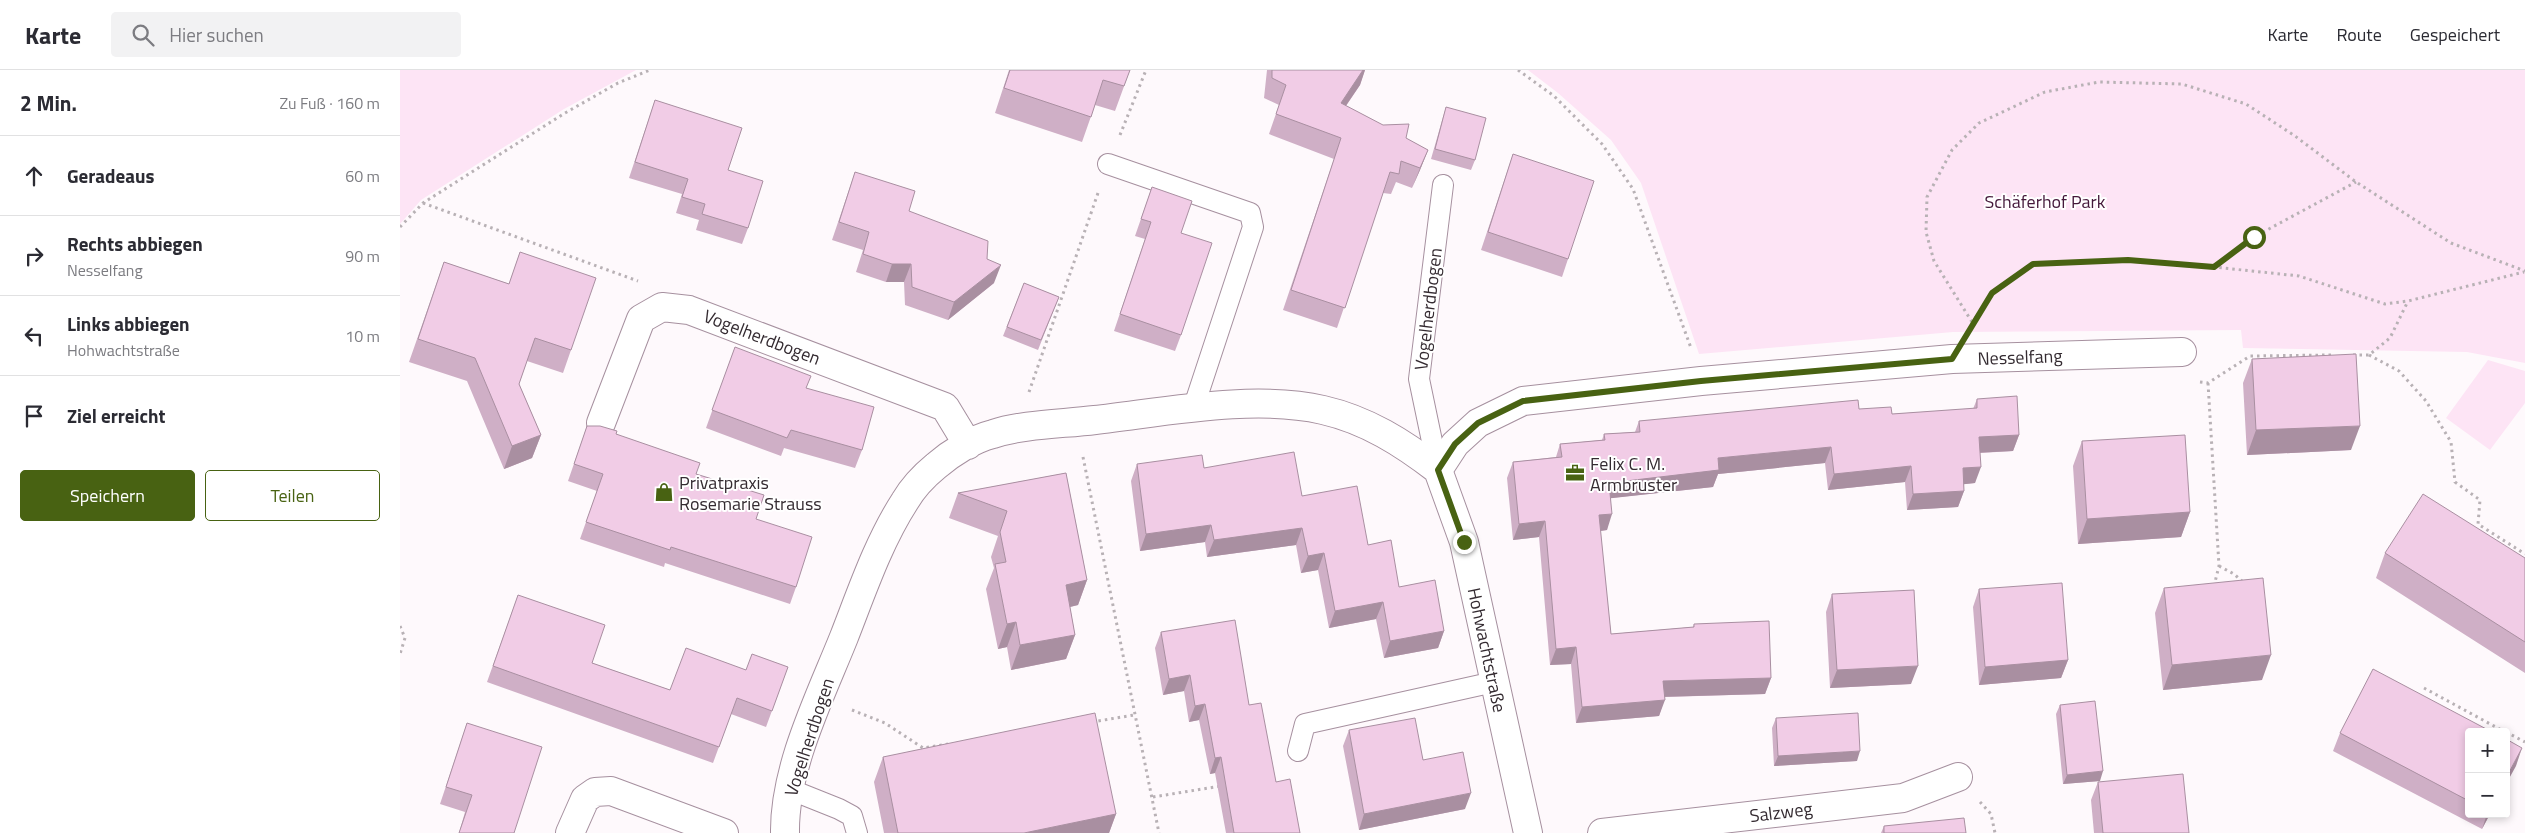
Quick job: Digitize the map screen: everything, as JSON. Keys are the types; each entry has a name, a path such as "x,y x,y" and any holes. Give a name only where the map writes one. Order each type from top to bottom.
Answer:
{"street":[{"name":"Vogelherdbogen","path":"662,307 689,310 945,407 968,445"},
{"path":"601,423 641,319 662,307"},
{"name":"Nesselfang","path":"1438,470 1455,444 1478,423 1523,401 1701,381 1952,359 2182,352"},
{"name":"Vogelherdbogen","path":"785,833 784,813 795,766 819,698 877,553 906,499 935,466 968,445 993,434 1033,427 1193,409 1267,404 1323,410 1373,427 1403,443 1438,470"},
{"name":"Hohwachtstraße","path":"1438,470 1464,542 1528,833"},
{"name":"Salzweg","path":"1602,833 1903,798 1958,777"},
{"path":"570,833 585,799 595,792 611,791 724,833"}],"lane":[{"path":"1108,164 1250,213 1254,227 1193,409"},
{"name":"Vogelherdbogen","path":"1438,470 1419,380 1442,185"},
{"path":"1298,751 1305,724 1494,682"},
{"path":"789,790 839,809 852,816 857,833"}],"path":[{"path":"400,227 423,203 565,113 618,83 650,70"},
{"path":"1033,427 1028,396 1108,164 1146,70"},
{"path":"1518,70 1554,96 1602,144 1633,189 1701,381"},
{"path":"1972,323 1934,261 1926,232 1927,197 1952,150 1980,122 2045,92 2098,82 2182,84 2246,104 2295,136 2356,182 2451,243 2525,272"},
{"path":"2214,267 2254,237 2356,182"},
{"path":"423,203 641,282 662,307"},
{"path":"1952,359 1972,323 1992,293 2033,264 2128,260 2299,276 2385,304 2408,301 2525,272"},
{"path":"2369,354 2390,338 2408,301"},
{"path":"2182,352 2184,379 2208,383 2250,356 2339,355"},
{"path":"2349,355 2369,354 2399,371 2426,401 2451,442 2455,482 2480,500 2478,524 2525,554"},
{"path":"2208,383 2219,566 2212,590"},
{"path":"1078,422 1134,715 1153,797 1159,833"},
{"path":"2219,566 2234,574 2249,587"},
{"path":"400,626 405,638 400,654"},
{"path":"2424,688 2499,728"},
{"path":"819,698 885,723 923,748 951,744"},
{"path":"1086,723 1134,715"},
{"path":"2510,734 2525,742"},
{"path":"1153,797 1227,785"}],"green space":[{"path":"400,70 636,70 564,109 421,200 400,224"},
{"name":"Schäferhof Park","path":"1528,70 2525,70 2525,363 2467,352 2243,348 2241,330 1953,332 1699,354 1641,183 1611,140 1558,93"},
{"path":"2488,360 2525,371 2525,403 2490,450 2446,418"}],"building":[{"path":"1010,70 1130,70 1124,86 1103,80 1091,117 1004,88"},
{"path":"1272,70 1363,70 1341,103 1383,125 1409,124 1406,138 1428,150 1420,168 1401,161 1399,174 1390,172 1345,308 1291,290 1341,138 1276,114 1286,85 1272,78"},
{"path":"655,100 742,128 728,170 763,181 748,228 702,214 705,204 682,197 688,179 635,162"},
{"path":"1446,107 1486,118 1475,160 1435,149"},
{"path":"1513,154 1594,181 1568,259 1488,232"},
{"path":"855,172 915,191 909,211 988,241 987,259 1001,265 954,302 912,287 911,264 892,264 863,254 869,232 839,222"},
{"path":"1152,187 1192,201 1181,233 1212,243 1181,335 1120,314 1151,222 1141,219"},
{"path":"520,252 596,278 571,350 535,338 519,384 541,435 512,446 475,358 418,339 444,262 509,284"},
{"path":"1024,283 1059,297 1041,340 1007,327"},
{"path":"735,347 811,376 806,388 874,407 862,450 791,430 787,438 712,410"},
{"path":"2356,354 2360,426 2256,430 2252,359"},
{"path":"2017,396 2019,435 1979,437 1981,467 1963,468 1964,491 1913,494 1911,466 1834,474 1831,447 1718,458 1719,470 1609,483 1612,514 1599,515 1611,634 1694,627 1694,624 1769,621 1771,678 1663,681 1665,700 1582,707 1576,647 1556,649 1545,521 1519,524 1513,462 1562,457 1560,444 1605,440 1604,434 1640,432 1639,421 1858,400 1859,409 1891,407 1892,414 1977,408 1977,399"},
{"path":"587,426 600,426 617,431 616,434 700,463 696,474 764,495 756,519 812,537 796,587 671,547 670,550 586,522 603,474 574,464"},
{"path":"2185,435 2190,512 2087,519 2082,441"},
{"path":"1294,452 1302,496 1357,486 1368,545 1391,540 1399,587 1435,580 1444,631 1390,641 1383,602 1335,611 1324,553 1308,556 1302,528 1214,540 1211,525 1146,534 1137,464 1202,455 1204,468"},
{"path":"1066,473 1087,580 1066,585 1075,635 1020,645 1016,622 1007,624 995,564 1006,562 1000,532 1007,511 958,493"},
{"path":"2423,494 2525,558 2525,642 2385,553"},
{"path":"2263,578 2271,655 2172,665 2164,588"},
{"path":"2062,583 2068,660 1985,667 1979,589"},
{"path":"1914,590 1918,666 1837,670 1832,594"},
{"path":"518,595 605,625 592,663 670,690 686,648 746,670 752,654 788,667 772,711 737,698 719,747 493,666"},
{"path":"1235,620 1249,705 1261,703 1276,782 1290,779 1300,833 1234,833 1221,757 1215,758 1205,704 1195,706 1190,675 1169,679 1161,632"},
{"path":"2373,669 2484,728 2465,728 2465,799 2340,733"},
{"path":"2095,701 2103,771 2067,775 2060,705"},
{"path":"1095,713 1116,814 1024,833 898,833 883,757"},
{"path":"1858,713 1860,751 1778,756 1776,718"},
{"path":"1415,718 1423,760 1463,752 1471,793 1364,814 1349,730"},
{"path":"467,723 542,747 514,833 459,833 472,795 446,787"},
{"path":"2510,741 2522,748 2510,770"},
{"path":"2183,774 2189,833 2103,833 2098,782"},
{"path":"1964,818 1966,833 1884,833 1884,826"}],"place":[{"name":"Felix C. M. Armbruster","path":"1575,473"},
{"name":"Privatpraxis Rosemarie Strauss","path":"664,492"}],"route":[{"path":"1464,542 1438,470 1455,444 1478,423 1523,401 1701,381 1952,359 1972,323 1992,293 2033,264 2128,260 2214,267 2254,237"}]}
